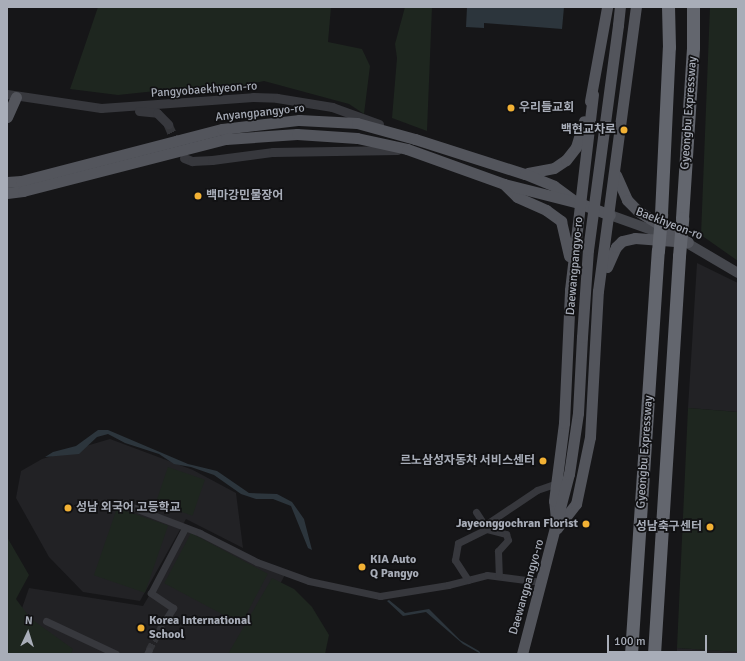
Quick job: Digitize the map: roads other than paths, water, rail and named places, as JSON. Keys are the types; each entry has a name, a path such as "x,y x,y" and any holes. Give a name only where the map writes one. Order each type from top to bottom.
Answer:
{"highway":[{"name":"Gyeongbu Expressway","path":"631,654 661,214 669,47 668,7"},
{"name":"Gyeongbu Expressway","path":"654,654 693,48 693,7"}],"main road":[{"path":"525,174 539,173 566,160 576,148 593,94 607,7"},
{"name":"Daewangpangyo-ro","path":"522,654 557,528 576,436 588,250 620,7"},
{"name":"Daewangpangyo-ro","path":"557,528 576,504 584,476 590,437 598,290 610,215 636,7"},
{"name":"Daewangpangyo-ro","path":"557,528 554,501 564,423 570,290 579,203 593,94"},
{"path":"7,116 12,95"},
{"name":"Anyangpangyo-ro","path":"7,182 222,129 299,120 357,123 525,174 554,186 579,203"},
{"name":"Anyangpangyo-ro","path":"7,193 23,191 226,139 297,134 357,138 407,149 504,184 579,203 610,215"},
{"path":"615,172 626,200 652,222 688,242"},
{"path":"504,184 517,197 546,210 561,221 569,252 570,290"},
{"name":"Baekhyeon-ro","path":"610,215 688,242 738,273"},
{"path":"598,290 609,260 616,247 622,241 636,238 688,242"}],"street":[{"name":"Pangyobaekhyeon-ro","path":"12,95 102,108 124,108 253,97 298,100 332,107 382,125 396,136"},
{"path":"124,108 157,113 168,124 168,112 175,103"},
{"path":"184,158 192,161 274,152 407,149"},
{"path":"468,580 455,560 458,543 486,527 537,490 556,483"},
{"path":"119,502 185,528 257,562 309,581 380,596 468,580 487,575 542,582"},
{"path":"476,512 486,527 506,534 508,540 498,550 499,576"},
{"path":"164,622 172,608 151,593 185,528"},
{"path":"46,621 116,654"}],"tunnel":[{"path":"168,124 178,146"},
{"path":"149,650 164,622"}],"place":[{"name":"우리들교회","path":"511,108"},
{"name":"백현교차로","path":"624,130"},
{"name":"백마강민물장어","path":"198,196"},
{"name":"르노삼성자동차 서비스센터","path":"543,461"},
{"name":"성남 외국어 고등학교","path":"68,508"},
{"name":"Jayeonggochran Florist","path":"586,524"},
{"name":"성남축구센터","path":"710,527"},
{"name":"KIA Auto Q Pangyo","path":"362,567"},
{"name":"Korea International School","path":"141,628"}]}
